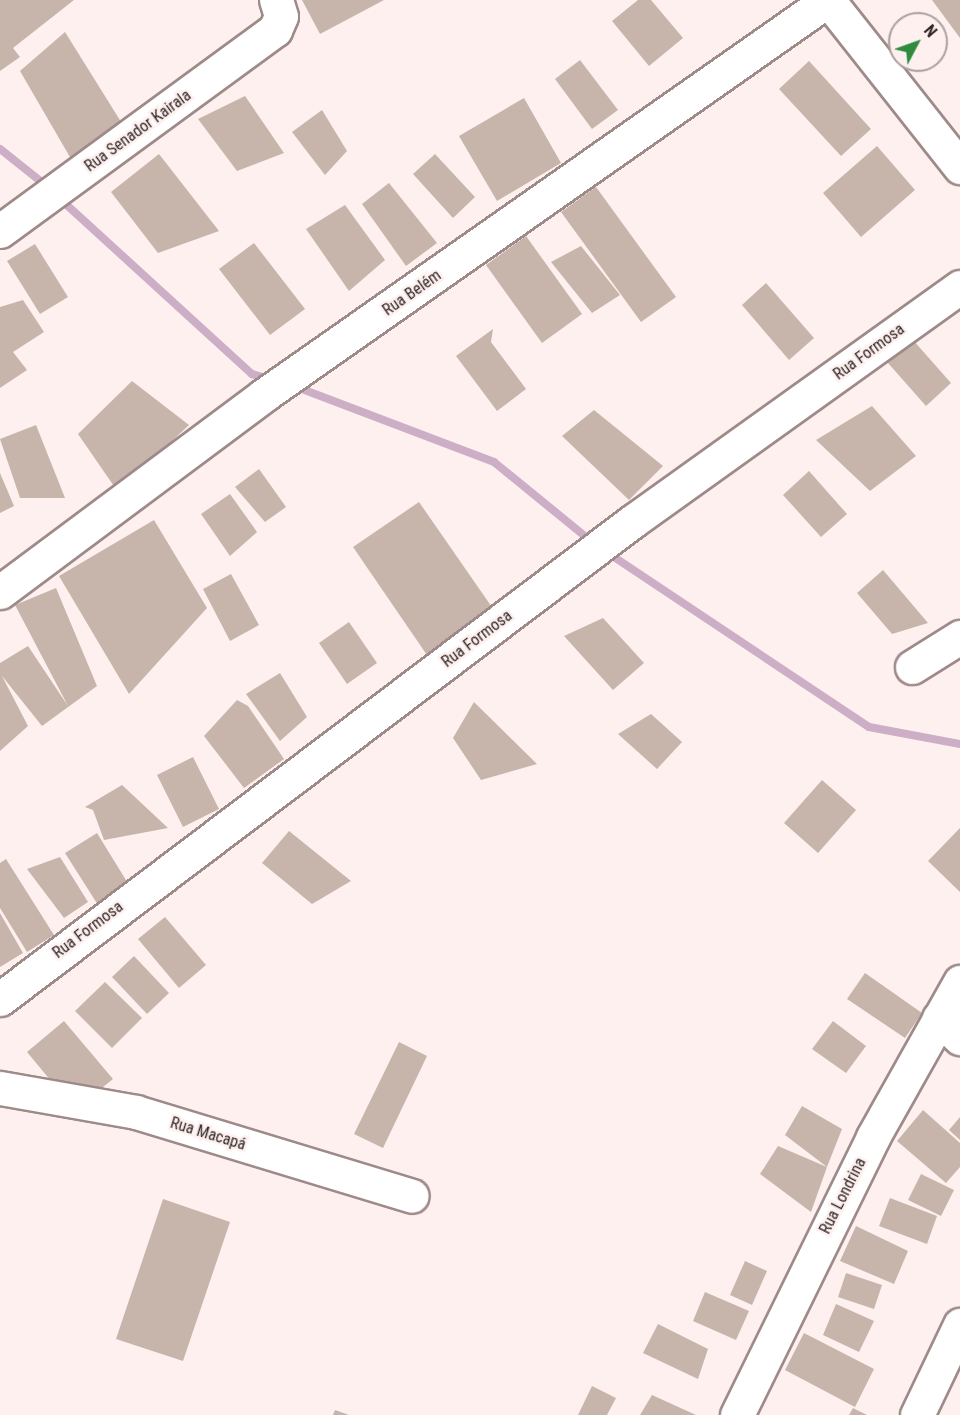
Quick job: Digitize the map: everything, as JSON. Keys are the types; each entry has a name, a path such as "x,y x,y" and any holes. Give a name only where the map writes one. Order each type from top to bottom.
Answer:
{"street":[{"path":"828,0 960,167"},
{"name":"Rua Belém","path":"0,592 264,395 828,0"},
{"name":"Rua Senador Kairala","path":"0,231 91,165 276,15"},
{"name":"Rua Formosa","path":"0,999 593,554 633,521 960,287"},
{"path":"912,667 960,637"},
{"name":"Rua Londrina","path":"737,1415 815,1250 949,1028 960,982"},
{"name":"Rua Macapá","path":"0,1088 136,1112 412,1196"},
{"path":"917,1415 960,1325"}],"building":[{"path":"0,0 74,0 13,48 20,57 0,71"},
{"path":"302,0 384,0 320,34"},
{"path":"638,0 651,0 683,38 649,66 612,21"},
{"path":"932,0 960,0 960,38 948,22 948,12 941,12"},
{"path":"65,32 123,125 74,164 20,71"},
{"path":"580,60 618,110 592,129 555,79"},
{"path":"809,61 871,129 841,156 779,89"},
{"path":"245,96 284,153 237,171 198,119"},
{"path":"524,98 561,163 497,201 459,136"},
{"path":"322,110 347,151 325,175 292,132"},
{"path":"877,146 915,190 861,237 823,193"},
{"path":"159,154 219,231 158,253 111,192"},
{"path":"435,154 475,197 453,218 413,174"},
{"path":"389,183 437,243 406,266 362,204"},
{"path":"596,187 676,297 641,322 561,212"},
{"path":"345,205 385,260 349,291 306,229"},
{"path":"526,236 582,314 542,343 486,265"},
{"path":"254,243 305,309 270,335 219,269"},
{"path":"35,244 68,297 40,314 7,261"},
{"path":"581,246 620,295 592,313 551,262"},
{"path":"766,283 814,338 789,360 742,305"},
{"path":"23,300 44,332 13,352 27,370 0,388 0,307"},
{"path":"493,329 491,342 526,389 497,411 456,356"},
{"path":"913,340 951,383 926,406 888,363"},
{"path":"132,381 189,425 118,492 78,434"},
{"path":"872,406 916,456 870,491 816,440"},
{"path":"594,410 663,466 629,500 562,436"},
{"path":"36,425 65,498 20,498 0,439"},
{"path":"259,469 286,507 265,522 235,487"},
{"path":"809,471 847,514 821,537 783,495"},
{"path":"0,473 14,506 0,513"},
{"path":"230,494 257,532 230,556 201,514"},
{"path":"419,502 496,613 429,658 353,547"},
{"path":"154,520 207,608 129,694 59,576"},
{"path":"883,570 928,623 892,634 857,593"},
{"path":"231,574 259,625 230,641 203,589"},
{"path":"56,588 97,686 42,726 2,676 28,726 0,751 0,663 28,646 68,706 15,605"},
{"path":"603,618 644,663 613,690 564,636"},
{"path":"349,622 377,663 347,684 319,643"},
{"path":"280,673 307,717 280,741 246,694"},
{"path":"237,700 248,706 284,759 244,788 204,736"},
{"path":"474,702 537,764 481,780 453,738"},
{"path":"651,714 682,742 657,769 618,734"},
{"path":"193,757 219,809 183,827 157,775"},
{"path":"822,780 856,810 818,853 784,823"},
{"path":"122,785 168,828 104,840 93,810 85,807"},
{"path":"960,828 960,892 928,861"},
{"path":"289,831 351,881 312,904 262,863"},
{"path":"97,833 129,885 98,905 65,853"},
{"path":"60,857 88,902 64,918 27,869"},
{"path":"6,859 54,935 27,952 0,908 0,863"},
{"path":"0,913 23,953 0,967"},
{"path":"165,917 206,965 179,988 138,939"},
{"path":"134,956 169,993 147,1014 112,977"},
{"path":"865,973 922,1013 905,1038 847,999"},
{"path":"105,982 142,1018 112,1048 75,1011"},
{"path":"64,1021 113,1079 93,1095 61,1093 27,1052"},
{"path":"833,1021 866,1046 846,1073 812,1049"},
{"path":"399,1042 427,1056 383,1148 354,1134"},
{"path":"802,1106 842,1129 827,1167 785,1135"},
{"path":"923,1110 960,1143 960,1167 946,1183 897,1141"},
{"path":"960,1117 960,1140 949,1130"},
{"path":"778,1146 827,1167 811,1212 760,1174"},
{"path":"921,1174 954,1190 941,1216 908,1200"},
{"path":"890,1198 937,1216 927,1244 879,1226"},
{"path":"163,1199 230,1222 183,1361 116,1339"},
{"path":"856,1226 908,1251 894,1284 840,1261"},
{"path":"745,1261 767,1271 752,1305 730,1295"},
{"path":"846,1273 882,1285 874,1309 838,1297"},
{"path":"705,1292 749,1311 736,1340 693,1321"},
{"path":"836,1304 874,1321 859,1352 823,1335"},
{"path":"658,1324 708,1349 698,1379 643,1353"},
{"path":"804,1333 874,1369 855,1407 785,1370"},
{"path":"592,1386 616,1398 607,1415 578,1415"},
{"path":"652,1395 696,1415 640,1415"},
{"path":"853,1408 867,1415 849,1415"},
{"path":"335,1410 349,1415 333,1415"}],"waterway":[{"path":"0,149 49,188"},
{"path":"58,197 252,374 273,380"},
{"path":"294,386 494,462 592,542"},
{"path":"605,551 869,727 960,744"}]}
